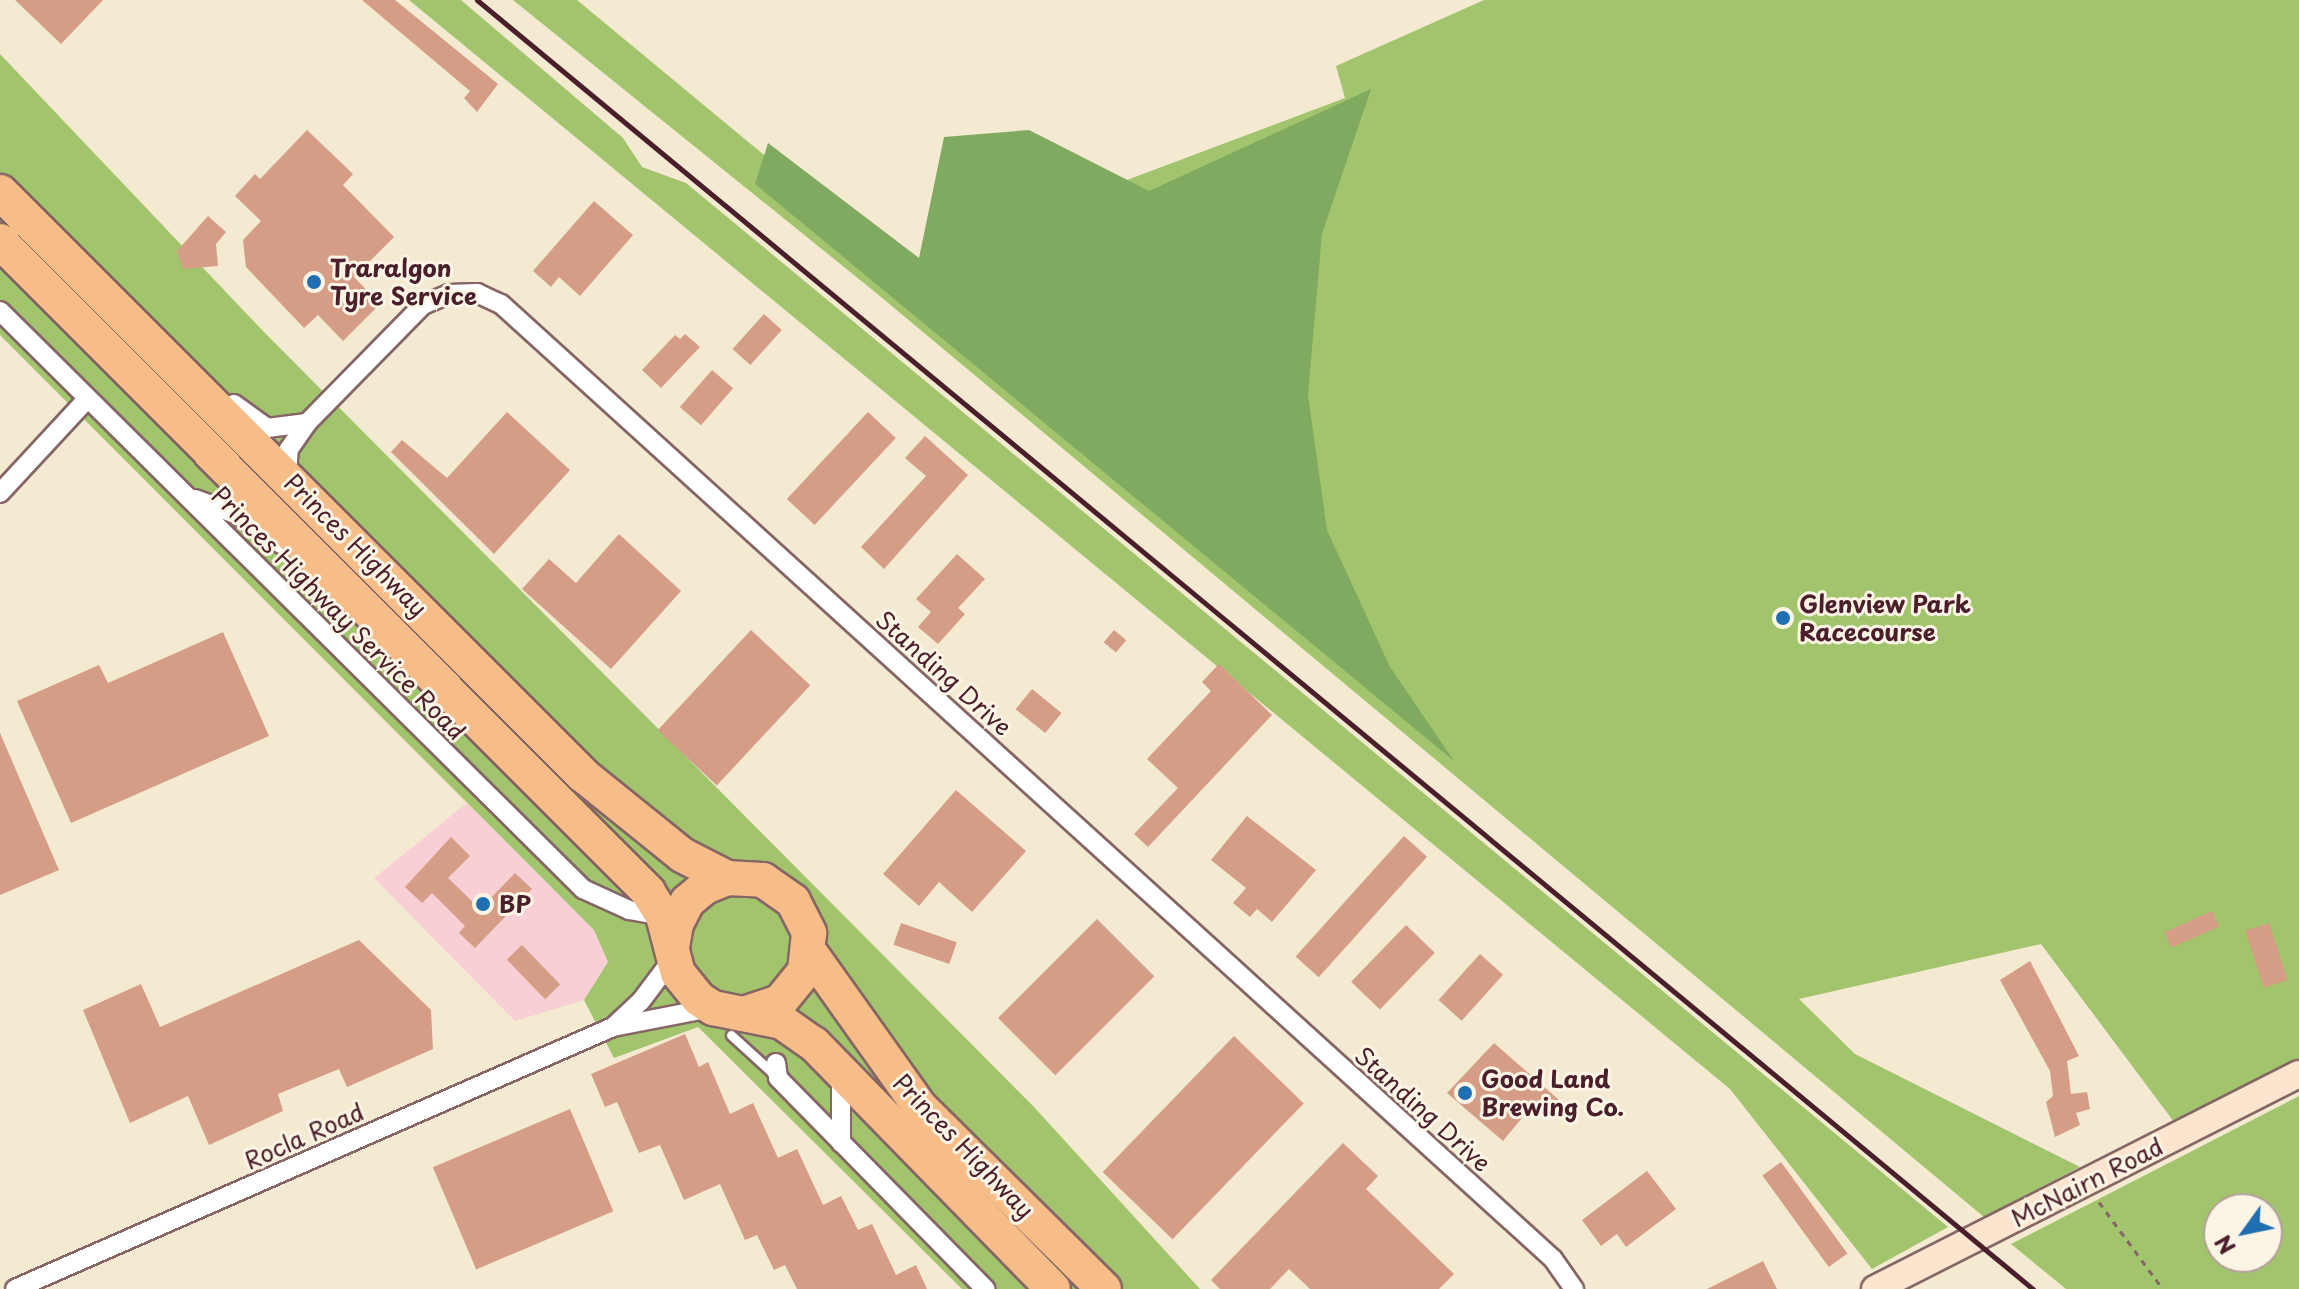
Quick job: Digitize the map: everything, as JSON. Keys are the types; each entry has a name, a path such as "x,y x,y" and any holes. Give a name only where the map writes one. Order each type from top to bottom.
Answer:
{"highway":[{"name":"Princes Highway","path":"0,192 287,475 583,775 670,847 727,878 763,880 786,894 803,916 809,951 919,1106 1104,1289"},
{"name":"Princes Highway","path":"0,241 638,881 670,940 687,987 729,1019 782,1022 814,1044 1053,1289"},
{"path":"670,940 687,902 727,878"},
{"path":"729,1019 780,1002 800,980 809,951"}],"street":[{"name":"Standing Drive","path":"287,475 289,449 307,423 423,305 449,294 477,293 501,304 1553,1259 1574,1289"},
{"name":"Princes Highway Service Road","path":"0,311 583,889 629,910 670,940"},
{"path":"154,343 194,365 248,418 267,428 307,423"},
{"path":"0,493 87,399"},
{"path":"175,486 268,532 345,604 398,638"},
{"name":"Rocla Road","path":"15,1289 613,1027 641,1001 670,940"},
{"name":"Rocla Road","path":"613,1027 729,1019"},
{"path":"777,1070 841,1143 985,1289"},
{"path":"841,1071 841,1143"},
{"name":"McNairn Road","path":"1875,1289 2299,1074"}],"lane":[{"path":"729,1019 777,1070"}],"path":[{"path":"2085,1183 2163,1289"}],"shaded area":[{"name":"BP","path":"467,803 594,930 608,962 584,1000 515,1021 374,878"}],"green space":[{"path":"409,0 461,0 623,138 642,167 686,183 1948,1227 1872,1269 1730,1089"},
{"name":"Glenview Park Racecourse","path":"513,0 577,0 898,266 1345,98 1336,66 1484,0 2299,0 2299,1062 2177,1126 2041,944 1799,999 1855,1054 2080,1167 1984,1217 875,292"},
{"path":"0,54 263,331 1034,1107 1200,1289 962,1289 698,1027 614,1058 584,1000 608,962 594,930 0,335"},
{"path":"1371,89 1322,234 1308,395 1327,530 1390,667 1454,761 755,184 768,143 919,258 944,137 1029,130 1149,191"},
{"path":"2299,1096 2299,1289 2066,1289 2011,1244"}],"building":[{"path":"15,0 103,0 61,44"},
{"path":"362,0 395,0 498,84 477,112 464,98 470,91"},
{"path":"307,130 353,174 343,185 394,237 354,277 380,304 343,341 318,315 304,328 246,267 243,240 261,221 235,196 255,174 260,179"},
{"path":"594,201 633,235 580,296 559,277 551,287 533,271"},
{"path":"208,216 226,232 216,244 218,266 183,269 177,251"},
{"path":"764,314 782,330 750,365 733,349"},
{"path":"685,334 700,347 661,388 642,370 675,335 680,339"},
{"path":"712,370 733,388 701,425 680,407"},
{"path":"507,412 570,470 494,554 391,452 402,440 447,478"},
{"path":"868,412 896,438 815,525 787,499"},
{"path":"925,436 968,475 884,569 861,547 926,476 905,458"},
{"path":"619,534 681,591 611,669 522,589 549,559 576,583"},
{"path":"957,554 985,579 958,608 965,614 938,644 918,627 931,612 916,599"},
{"path":"751,630 810,685 717,785 658,730"},
{"path":"1114,630 1126,640 1116,653 1104,642"},
{"path":"223,632 269,736 71,823 17,701 99,665 108,683"},
{"path":"1219,664 1272,715 1148,847 1134,834 1178,788 1147,759 1211,691 1202,682"},
{"path":"1032,689 1062,713 1045,733 1016,709"},
{"path":"0,733 59,870 0,895"},
{"path":"956,790 1026,851 972,912 939,882 919,906 883,874"},
{"path":"1247,816 1316,870 1272,922 1257,909 1250,917 1233,903 1246,888 1211,860"},
{"path":"1404,836 1427,857 1319,977 1296,956"},
{"path":"451,837 470,856 448,878 480,909 515,873 532,889 475,948 459,933 465,926 432,893 422,903 405,887"},
{"path":"2212,911 2219,927 2171,948 2164,932"},
{"path":"1097,919 1154,976 1055,1075 998,1018"},
{"path":"901,923 957,942 949,964 894,945"},
{"path":"2269,923 2288,980 2264,988 2245,931"},
{"path":"1406,925 1435,953 1380,1010 1351,982"},
{"path":"359,940 431,1010 433,1049 347,1087 339,1069 278,1094 283,1111 209,1145 188,1096 130,1123 83,1010 141,984 160,1027"},
{"path":"522,945 560,985 545,999 507,960"},
{"path":"1480,954 1503,975 1462,1021 1439,1000"},
{"path":"2030,961 2079,1056 2067,1061 2071,1094 2087,1092 2090,1109 2076,1113 2080,1125 2055,1137 2046,1102 2053,1096 2050,1071 2000,980"},
{"path":"685,1034 699,1067 708,1062 730,1114 753,1103 778,1158 797,1149 823,1205 841,1196 858,1230 872,1224 896,1275 916,1265 927,1289 797,1289 785,1265 774,1270 757,1235 745,1240 720,1184 684,1200 660,1145 639,1153 617,1102 605,1107 591,1074"},
{"path":"1234,1036 1304,1103 1172,1239 1103,1172"},
{"path":"1494,1043 1559,1100 1548,1113 1535,1102 1503,1141 1447,1093"},
{"path":"570,1109 613,1211 476,1269 433,1167"},
{"path":"1343,1143 1378,1176 1366,1189 1454,1274 1439,1289 1310,1289 1289,1269 1270,1289 1220,1289 1211,1280"},
{"path":"1781,1162 1847,1253 1829,1267 1762,1176"},
{"path":"1647,1171 1676,1209 1626,1247 1617,1234 1601,1246 1582,1220"},
{"path":"1763,1261 1777,1289 1707,1289"}],"railway":[{"path":"477,0 2033,1289"}],"place":[{"name":"Traralgon Tyre Service","path":"314,282"},
{"name":"Glenview Park Racecourse","path":"1783,618"},
{"name":"BP","path":"483,904"},
{"name":"Good Land Brewing Co.","path":"1465,1093"}]}
